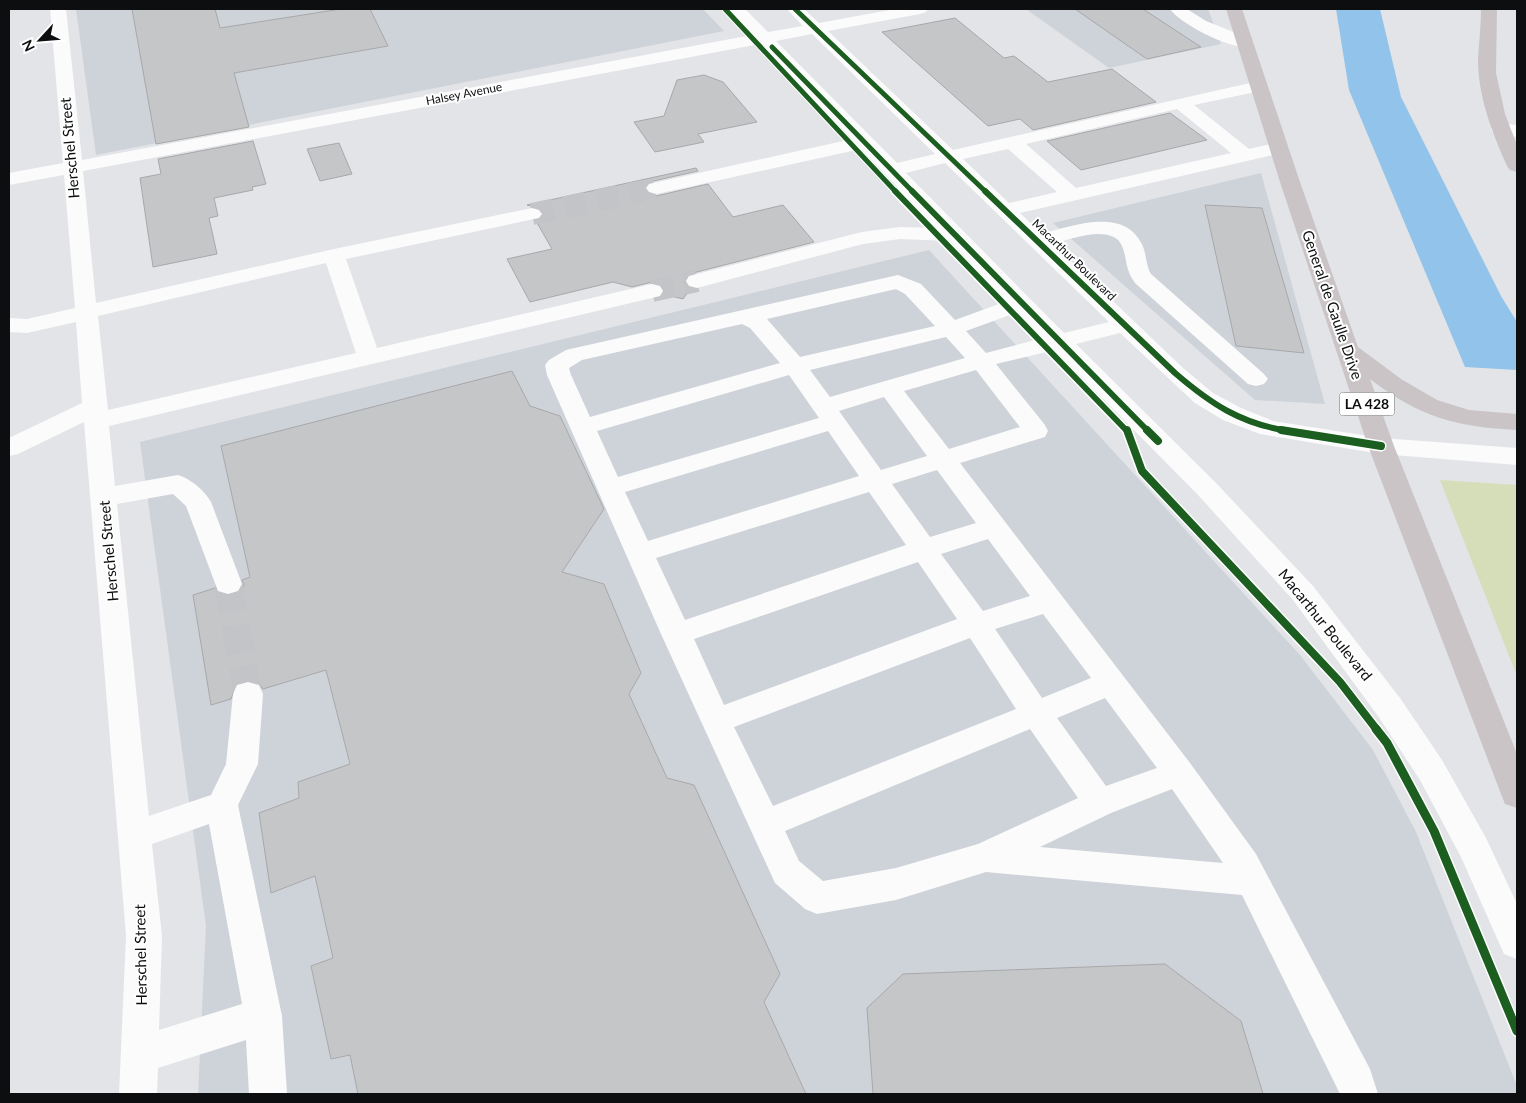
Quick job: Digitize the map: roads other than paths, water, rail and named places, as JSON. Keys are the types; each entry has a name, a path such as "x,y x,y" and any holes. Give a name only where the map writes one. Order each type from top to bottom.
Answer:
{"main road":[{"name":"General de Gaulle Drive","path":"1234,9 1279,148 1381,446 1517,794"},
{"path":"1489,9 1490,32 1487,60 1494,106 1509,130 1517,166"},
{"path":"1348,350 1404,392 1441,411 1478,420 1517,422"}],"street":[{"name":"Herschel Street","path":"58,9 144,936 138,1094"},
{"name":"Macarthur Boulevard","path":"736,9 1060,343 1208,490 1303,592 1389,707 1431,770 1474,849 1517,942"},
{"name":"Macarthur Boulevard","path":"795,9 1175,373 1204,398 1232,414 1270,428 1381,446 1517,456"},
{"name":"Halsey Avenue","path":"9,179 920,9"},
{"path":"1178,9 1206,26 1245,43"},
{"path":"892,170 1259,86"},
{"path":"1180,103 1245,155"},
{"path":"656,188 866,142"},
{"path":"1012,142 1072,195"},
{"path":"1006,210 1279,148"},
{"path":"9,325 27,326 334,254 532,214"},
{"path":"1039,242 1096,228 1111,228 1123,234 1131,242 1137,266 1143,278 1256,379"},
{"path":"697,281 862,238 900,233 955,235"},
{"path":"334,254 369,358"},
{"path":"640,553 1036,431 981,361 913,289 898,282 574,355 557,365 559,375 676,634 787,872 817,898 896,884 985,857 1099,803 1179,773"},
{"path":"9,448 95,414 369,358 652,292"},
{"path":"583,427 795,366 951,329 1021,303"},
{"path":"745,317 758,323 795,366 830,414 976,624 1035,713 1076,766 1099,803"},
{"path":"610,488 830,414 889,388 981,361 1060,343 1126,325"},
{"path":"889,388 1179,773 1244,865 1356,1083 1359,1094"},
{"path":"104,497 178,484 198,502 228,584"},
{"path":"676,634 924,549 994,528"},
{"path":"716,721 976,624 1050,600"},
{"path":"765,824 1111,683"},
{"path":"248,694 242,764 222,805 263,1016 268,1094"},
{"path":"134,835 222,805"},
{"path":"985,857 1253,881"},
{"path":"140,1055 263,1016"}],"water":[{"path":"1336,9 1380,9 1401,97 1501,296 1517,322 1517,370 1465,367 1349,90"}],"tunnel":[{"path":"637,192 656,188"},
{"path":"532,214 643,191"},
{"path":"652,291 697,281"},
{"path":"228,584 248,694"}]}
